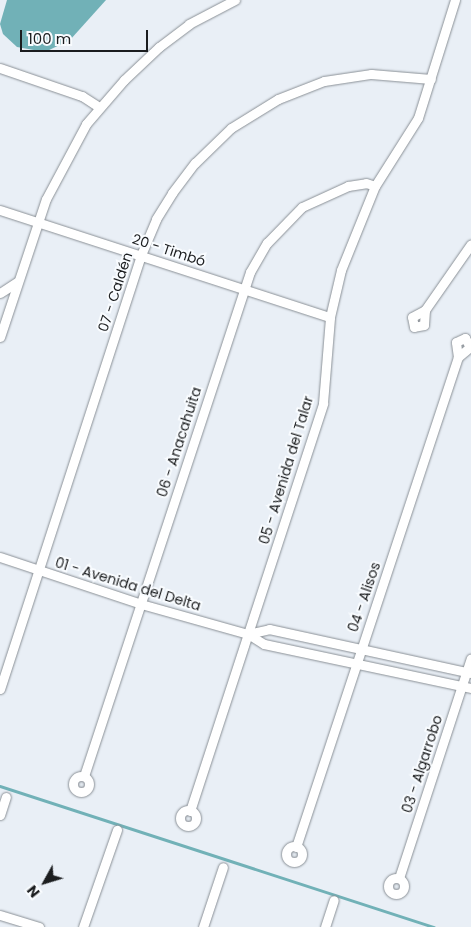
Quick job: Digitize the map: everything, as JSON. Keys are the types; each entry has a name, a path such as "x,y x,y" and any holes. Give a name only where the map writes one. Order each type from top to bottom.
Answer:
{"street":[{"path":"0,337 38,222 67,155 99,106 173,36 235,0"},
{"name":"05 - Avenida del Talar","path":"190,811 323,403 330,317 341,270 375,186 416,124 455,0"},
{"path":"0,68 82,96 99,106"},
{"name":"07 - Caldén","path":"0,689 142,255 156,219 189,170 231,128 255,111 302,89 350,77 392,74 431,79"},
{"name":"06 - Anacahuita","path":"84,776 243,288 267,243 302,208 348,186 366,183 375,186"},
{"name":"20 - Timbó","path":"0,210 330,317"},
{"path":"425,310 471,244"},
{"path":"0,293 17,282"},
{"name":"04 - Alisos","path":"296,847 458,357"},
{"name":"01 - Avenida del Delta","path":"0,557 141,604 248,634 264,644 471,688"},
{"name":"01 - Avenida del Delta","path":"248,634 269,629 360,651 469,673"},
{"name":"03 - Algarrobo","path":"399,878 461,686 469,673 471,658"},
{"path":"0,815 6,797"},
{"path":"83,927 117,830"},
{"path":"204,927 223,867"},
{"path":"325,927 334,900"},
{"path":"0,915 39,927"}],"water":[{"path":"7,0 106,0 70,40 45,52 17,47 3,34 0,24"}],"waterway":[{"path":"0,786 434,927"}]}
